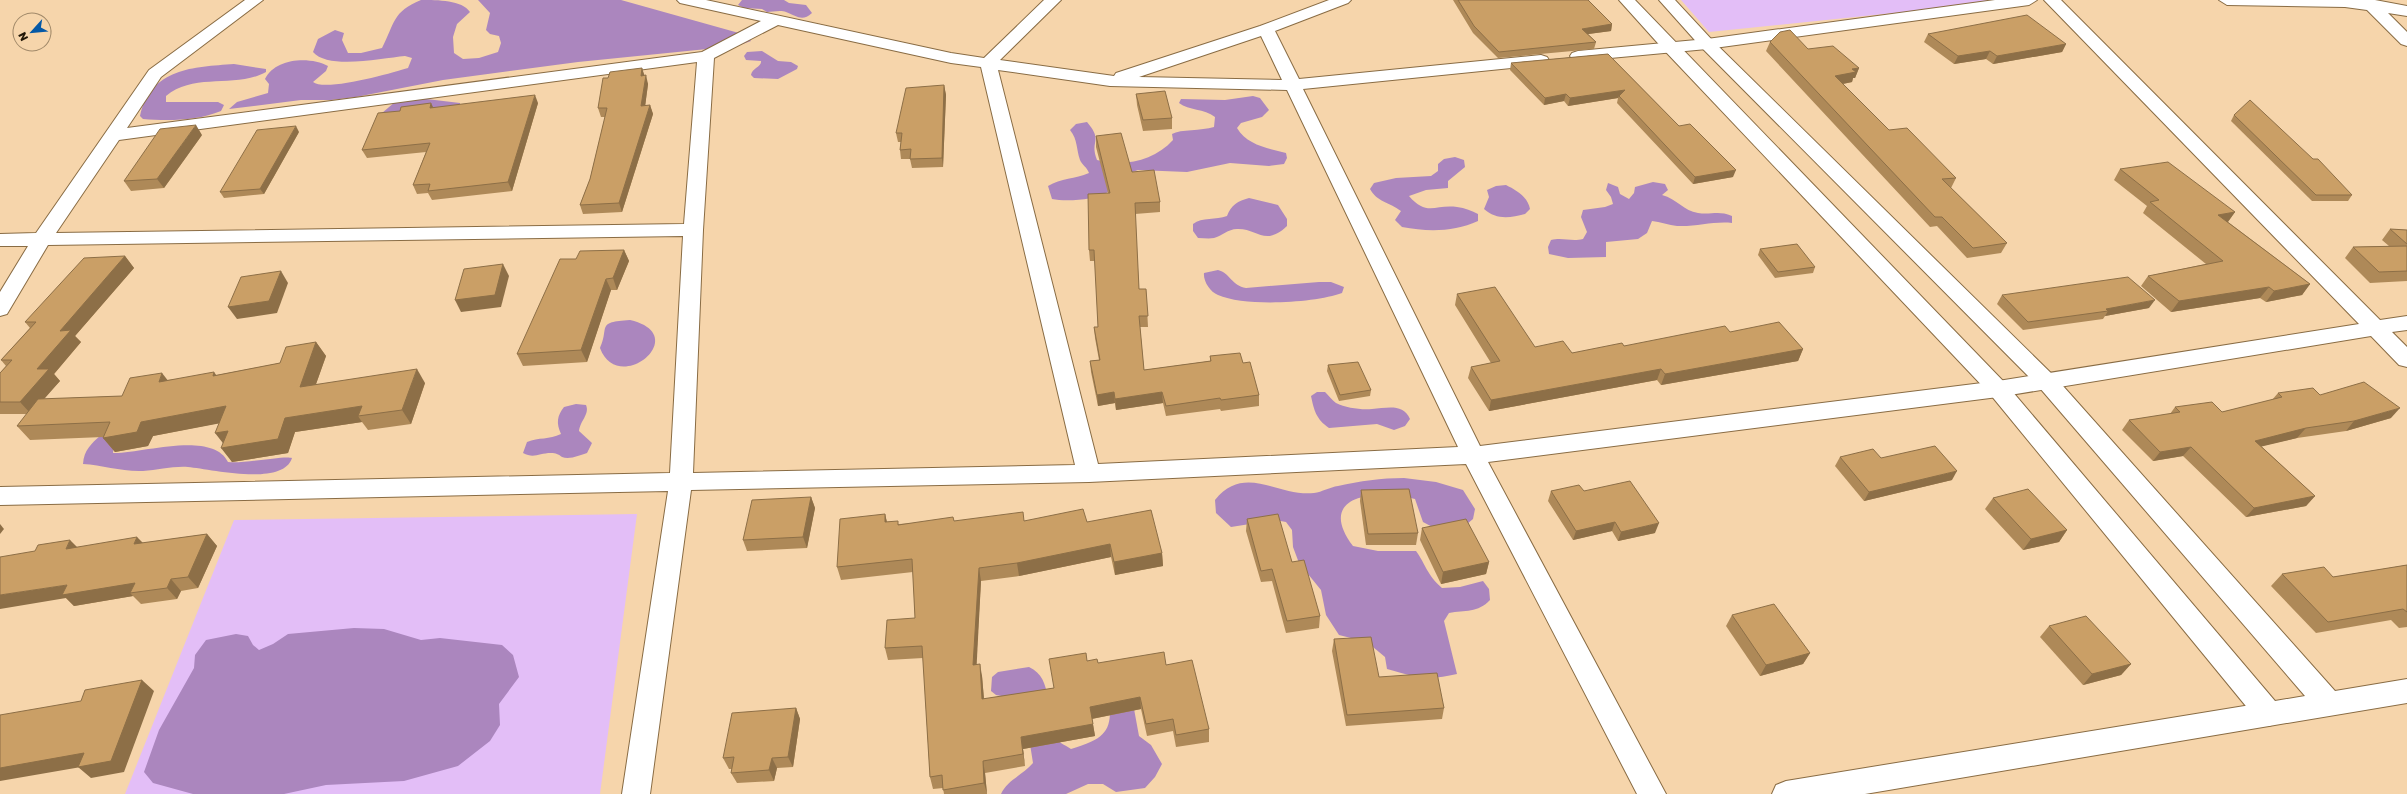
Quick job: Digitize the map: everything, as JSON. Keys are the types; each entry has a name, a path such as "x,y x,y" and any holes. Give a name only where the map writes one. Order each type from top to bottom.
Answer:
{"street":[{"path":"0,309 42,239 155,74 255,0"},
{"path":"685,0 714,3 774,20 951,58 1110,81 1291,85 1707,44 2029,0"},
{"path":"988,63 1053,0"},
{"path":"1110,81 1266,29 1343,0"},
{"path":"1627,0 1670,47 1998,389 2269,714"},
{"path":"1667,0 1707,44 2047,382 2330,705"},
{"path":"2052,0 2407,360"},
{"path":"2227,0 2368,3 2407,12"},
{"path":"2368,3 2407,40"},
{"path":"114,135 706,56 774,20"},
{"path":"1266,29 1291,85 1473,455 1652,794"},
{"path":"636,794 681,480 693,230 706,56"},
{"path":"988,63 1089,473"},
{"path":"0,240 693,230"},
{"path":"0,496 681,480 1089,473 1473,455 1998,389 2407,323"},
{"path":"1786,794 2407,692"}],"shaded area":[{"path":"421,0 455,3 466,8 470,12 457,24 453,37 454,53 463,59 479,58 498,52 501,43 499,36 490,34 486,30 490,13 478,0 621,0 746,35 751,41 737,46 578,62 443,80 356,97 331,100 301,100 229,109 237,102 268,93 269,84 265,79 270,72 285,63 303,60 321,63 328,66 326,71 313,82 331,85 359,81 408,68 412,58 405,56 356,62 343,62 320,57 313,52 318,39 335,30 344,33 342,40 348,53 361,53 382,48 392,25 399,14 404,9"},
{"path":"742,0 784,0 789,3 806,5 812,13 802,18 784,11 767,12 762,9 744,8 738,5"},
{"path":"1681,0 2019,0 1709,32"},
{"path":"762,51 778,61 791,62 798,66 797,69 778,79 754,78 751,75 760,65 761,61 746,60 744,56 747,52"},
{"path":"234,64 266,69 266,72 241,80 202,82 177,89 166,96 166,102 218,102 224,105 221,111 202,117 182,120 143,119 140,116 146,100 154,88 164,79 189,69"},
{"path":"1253,96 1260,98 1269,110 1262,117 1241,123 1237,128 1241,134 1252,142 1286,153 1287,158 1284,164 1269,166 1230,163 1187,172 1138,170 1130,174 1103,195 1081,200 1052,199 1048,186 1058,181 1089,173 1080,160 1076,141 1070,130 1076,124 1087,122 1095,134 1096,138 1094,148 1097,160 1118,163 1128,162 1157,153 1173,140 1172,134 1176,132 1214,127 1215,117 1206,112 1183,106 1179,103 1181,99 1225,100"},
{"path":"418,98 460,103 460,106 428,144 382,113 395,102"},
{"path":"1455,157 1464,160 1465,167 1448,181 1448,188 1426,190 1409,196 1415,202 1426,208 1457,207 1478,214 1478,221 1469,225 1441,230 1421,230 1402,227 1395,220 1401,211 1376,197 1370,189 1374,183 1396,178 1431,176 1438,171 1438,164 1444,159"},
{"path":"1653,182 1665,184 1668,190 1662,195 1672,199 1689,210 1698,213 1727,214 1732,216 1732,223 1677,226 1652,221 1647,233 1638,239 1606,242 1606,257 1568,258 1549,254 1548,247 1551,240 1583,239 1587,232 1581,217 1583,210 1605,207 1613,204 1611,197 1606,190 1608,183 1618,187 1620,194 1629,199 1634,193 1635,187"},
{"path":"1506,185 1524,197 1527,201 1530,209 1525,214 1503,217 1493,215 1484,209 1489,197 1487,190 1496,186"},
{"path":"1249,198 1278,205 1287,219 1287,226 1273,235 1267,236 1244,229 1237,229 1231,230 1214,238 1198,238 1193,231 1193,224 1205,219 1227,216 1235,204"},
{"path":"1218,270 1237,285 1246,288 1319,282 1331,282 1344,287 1342,293 1298,301 1262,302 1230,299 1215,294 1206,283 1204,273"},
{"path":"630,320 648,328 655,338 653,348 646,358 634,365 621,366 609,361 600,348 608,324 612,322"},
{"path":"1317,392 1325,392 1336,403 1349,407 1363,409 1399,409 1407,414 1410,419 1405,426 1394,430 1377,424 1329,428 1318,418 1315,410 1311,396"},
{"path":"576,404 586,405 587,408 586,415 579,431 592,443 587,453 575,457 565,458 554,453 530,456 523,453 527,442 561,434 558,426 560,413 564,407"},
{"path":"101,435 115,438 113,453 192,445 207,447 220,452 228,462 244,462 288,457 292,458 286,467 275,472 261,474 228,473 188,467 135,471 83,464 86,451"},
{"path":"1404,478 1436,482 1463,490 1475,509 1473,519 1467,524 1438,530 1423,522 1415,499 1400,496 1369,496 1356,499 1346,506 1341,515 1343,529 1353,546 1378,551 1416,551 1430,574 1442,588 1460,587 1483,581 1489,589 1490,600 1476,609 1449,613 1444,621 1457,674 1429,678 1387,669 1385,657 1367,642 1339,635 1326,615 1321,590 1299,563 1293,547 1292,530 1286,522 1275,520 1231,527 1216,513 1215,500 1226,489 1238,484 1262,484 1288,491 1314,493 1362,481"},
{"path":"637,514 600,794 125,794 234,520"},
{"path":"354,628 384,629 421,640 440,638 502,645 513,655 519,677 499,704 500,725 490,741 458,766 404,781 326,785 284,794 193,794 153,783 144,772 159,730 194,668 195,655 206,640 236,634 248,636 253,645 259,650 273,644 288,634"},
{"path":"1029,667 1037,672 1046,688 1051,726 1055,737 1071,749 1095,740 1103,734 1107,728 1110,711 1108,686 1132,698 1139,736 1151,745 1162,764 1155,777 1145,788 1116,792 1103,784 1088,784 1066,794 1001,794 1011,781 1033,763 1023,700 996,695 991,691 992,677 998,672"}],"building":[{"path":"1458,0 1588,0 1612,24 1582,29 1596,42 1499,52 1474,26"},
{"path":"2027,15 2066,44 1997,56 1990,51 1958,56 1928,34"},
{"path":"1790,30 1808,49 1833,46 1859,68 1852,69 1856,72 1835,76 1889,130 1907,128 1956,178 1942,179 2007,243 1973,248 1942,217 1935,217 1770,42 1780,32"},
{"path":"1608,54 1679,126 1690,124 1736,170 1695,177 1619,96 1625,90 1570,98 1566,94 1545,98 1511,63"},
{"path":"642,68 641,76 646,75 641,106 650,105 619,203 580,205 590,179 607,108 598,108 603,78 608,78 610,72"},
{"path":"944,85 942,158 910,159 911,149 900,150 902,133 896,133 906,88"},
{"path":"1165,91 1172,118 1143,120 1136,94"},
{"path":"535,95 508,182 428,191 430,184 413,185 430,143 362,150 378,113 400,111 401,107 431,103 430,108"},
{"path":"2250,100 2313,159 2318,159 2352,195 2316,195 2234,115"},
{"path":"196,125 157,179 124,181 160,129"},
{"path":"296,126 260,189 220,192 257,130"},
{"path":"1121,133 1132,172 1154,170 1160,202 1135,203 1139,289 1146,289 1148,316 1139,316 1144,370 1211,361 1210,356 1240,353 1243,363 1250,362 1259,395 1221,400 1220,398 1166,406 1162,392 1115,399 1114,392 1097,395 1090,361 1100,360 1094,327 1098,327 1094,250 1089,250 1088,194 1110,193 1096,136"},
{"path":"2168,162 2235,212 2218,215 2310,284 2274,291 2269,287 2179,301 2148,276 2223,261 2150,202 2159,200 2120,169"},
{"path":"2390,229 2407,230 2407,244"},
{"path":"1797,244 1815,267 1778,272 1760,249"},
{"path":"2407,246 2407,271 2379,272 2353,247"},
{"path":"624,250 613,278 606,279 581,350 517,354 560,259 576,259 580,251"},
{"path":"125,256 60,331 71,330 37,369 49,369 20,402 0,402 0,373 12,360 1,360 36,322 25,322 84,258"},
{"path":"503,264 495,295 455,300 464,269"},
{"path":"281,271 269,301 228,307 241,277"},
{"path":"2128,277 2155,300 2106,309 2108,311 2028,322 2002,295"},
{"path":"1495,287 1535,347 1563,341 1572,353 1622,343 1624,346 1725,326 1730,332 1779,322 1803,349 1665,374 1661,369 1491,400 1471,367 1500,361 1457,294"},
{"path":"316,342 300,387 417,369 402,410 358,416 362,406 285,418 278,439 221,448 228,431 215,433 226,406 141,422 137,432 103,438 110,422 17,426 38,399 122,396 130,378 162,373 159,382 214,372 213,376 280,363 286,347"},
{"path":"1358,362 1371,390 1340,395 1328,365"},
{"path":"2364,382 2400,408 2354,421 2306,428 2255,441 2315,496 2254,508 2191,447 2160,452 2129,420 2180,412 2175,407 2212,402 2222,412 2282,397 2278,393 2313,388 2320,395"},
{"path":"1935,446 1957,471 1869,492 1840,457 1873,449 1881,458"},
{"path":"1630,481 1659,523 1621,532 1615,522 1576,531 1551,491 1579,485 1584,491"},
{"path":"1409,489 1418,533 1368,534 1361,490"},
{"path":"2028,489 2067,530 2031,539 1993,498"},
{"path":"811,497 803,537 743,540 752,500"},
{"path":"1083,509 1087,522 1151,510 1162,553 1114,562 1110,544 1017,563 979,568 973,665 980,664 982,699 1054,688 1049,659 1086,653 1087,661 1097,659 1098,663 1164,652 1166,665 1192,660 1209,729 1176,735 1173,719 1146,724 1140,697 1090,707 1093,724 1021,737 1023,754 983,761 984,783 943,790 942,775 930,777 922,646 885,648 887,620 915,618 912,559 837,567 840,519 885,514 885,522 898,521 898,525 953,517 954,521 1023,512 1024,521"},
{"path":"1278,514 1292,562 1304,560 1320,616 1287,621 1272,569 1261,571 1247,519"},
{"path":"1466,519 1489,562 1443,572 1422,528"},
{"path":"207,534 188,577 171,579 167,588 130,593 135,583 62,595 67,585 0,595 0,557 35,551 38,545 70,540 66,549 137,537 134,544"},
{"path":"2407,565 2407,612 2403,609 2328,622 2282,574 2324,567 2333,577"},
{"path":"1774,604 1810,653 1766,665 1732,615"},
{"path":"2086,616 2131,664 2092,674 2049,626"},
{"path":"1371,637 1379,677 1437,673 1444,708 1347,715 1334,639"},
{"path":"142,680 111,761 78,767 84,753 0,768 0,715 81,701 85,690"},
{"path":"796,708 788,757 772,758 769,770 731,773 734,757 723,758 732,713"}]}
